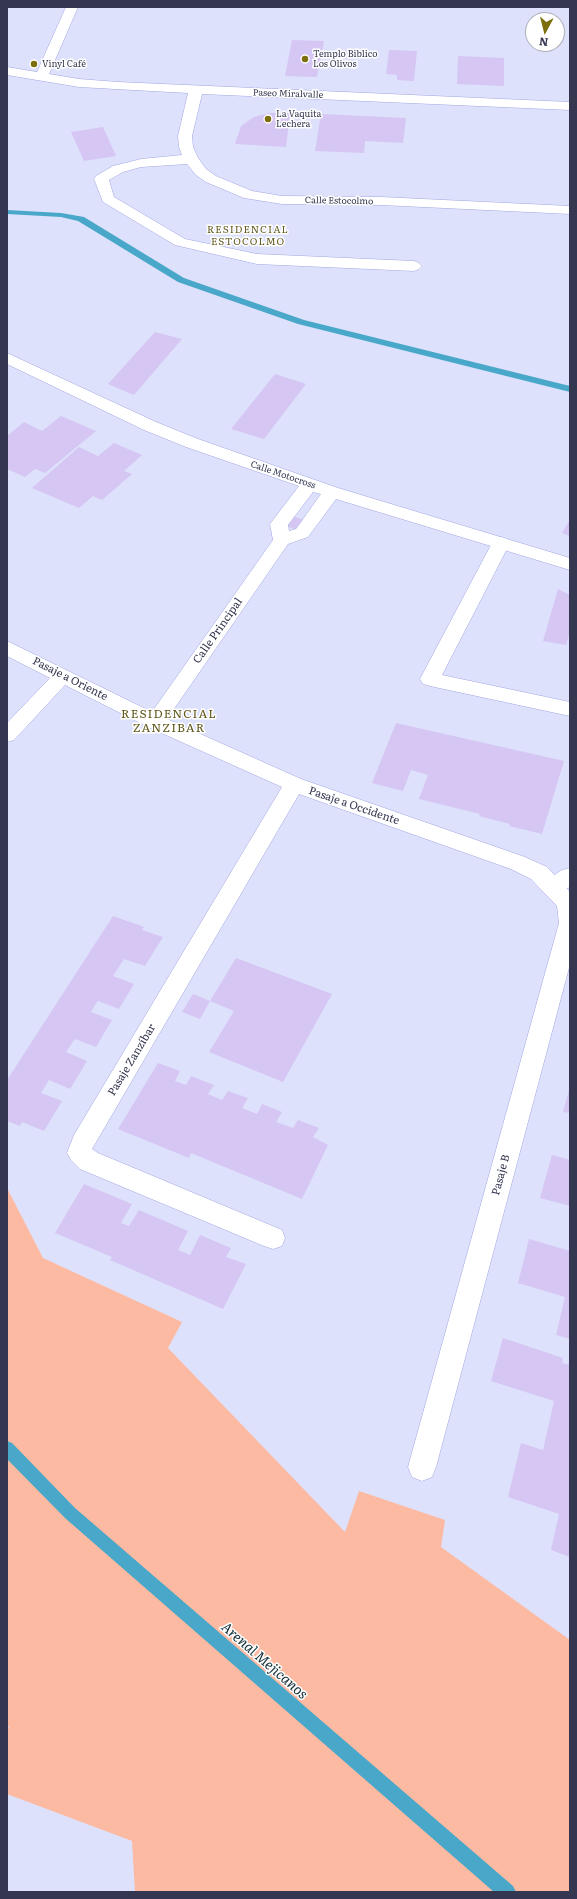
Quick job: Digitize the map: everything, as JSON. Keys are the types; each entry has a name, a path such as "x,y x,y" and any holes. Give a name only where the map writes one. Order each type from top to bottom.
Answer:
{"street":[{"path":"41,77 72,7"},
{"name":"Paseo Miralvalle","path":"7,71 87,83 196,90 570,106"},
{"name":"Calle Estocolmo","path":"196,90 184,136 186,147 191,159 202,172 222,185 249,196 266,198 570,210"},
{"path":"191,159 142,163 118,169 101,179 108,199 180,242 257,259 414,266"},
{"name":"Calle Motocross","path":"7,358 150,426 192,444 332,492 570,564"},
{"path":"310,484 279,524 282,540 302,532 332,492"},
{"name":"Calle Principal","path":"154,722 282,540"},
{"path":"501,543 430,679 570,709"},
{"name":"Pasaje a Oriente","path":"7,648 154,722"},
{"path":"7,735 63,676"},
{"name":"Pasaje a Occidente","path":"154,722 294,784 518,863 562,882"},
{"name":"Pasaje Zanzíbar","path":"273,1238 89,1161 79,1153 82,1142 174,989 294,784"},
{"name":"Pasaje B","path":"422,1467 570,923 562,882"}],"shaded area":[{"path":"7,1188 43,1258 182,1322 168,1348 345,1532 359,1491 445,1520 441,1547 570,1640 570,1892 135,1892 132,1841 7,1794 7,1732 9,1727 7,1726"}],"building":[{"name":"Templo Biblico Los Olivos","path":"292,40 324,41 317,77 285,76"},
{"path":"389,50 417,51 414,81 397,80 397,75 386,74"},
{"path":"458,56 504,58 504,86 457,84"},
{"path":"269,113 290,113 286,147 235,144 241,126 254,117"},
{"path":"321,114 406,118 403,143 365,141 364,153 315,151"},
{"path":"103,127 116,156 84,161 71,132"},
{"path":"155,332 182,339 134,395 108,384"},
{"path":"275,374 306,384 264,439 231,429"},
{"path":"61,416 96,431 45,473 35,469 25,477 7,469 7,436 24,422 42,431"},
{"path":"114,443 142,455 124,471 132,474 102,500 93,496 79,508 32,488 79,447 98,456"},
{"path":"293,516 304,520 297,530 286,526"},
{"path":"570,520 570,536 562,533"},
{"path":"558,589 570,595 570,632 566,645 543,641"},
{"path":"396,723 564,761 542,834 509,826 510,824 479,816 480,814 419,799 428,775 411,770 403,791 372,783"},
{"path":"113,916 144,927 142,930 163,937 145,966 124,959 113,976 134,984 119,1009 98,1001 95,1005 91,1012 112,1020 96,1047 75,1039 66,1052 87,1061 70,1089 49,1080 41,1093 62,1101 44,1131 22,1122 20,1126 7,1121 7,1080"},
{"path":"236,958 332,994 283,1082 209,1052 234,1011 210,1001"},
{"path":"193,994 210,1001 200,1019 182,1012"},
{"path":"158,1063 180,1071 175,1081 186,1085 191,1076 214,1085 208,1094 222,1100 228,1091 248,1098 242,1108 257,1114 262,1104 282,1112 276,1122 293,1128 298,1120 319,1128 313,1137 328,1145 302,1199 191,1153 189,1158 118,1129"},
{"path":"570,1087 570,1113 563,1112"},
{"path":"552,1155 570,1160 570,1206 540,1198"},
{"path":"84,1184 132,1204 121,1223 129,1226 139,1210 188,1231 178,1250 190,1255 200,1235 231,1248 226,1257 246,1264 223,1309 110,1260 112,1257 55,1233"},
{"path":"529,1239 570,1251 570,1339 556,1335 565,1297 518,1283"},
{"path":"503,1338 563,1358 562,1363 570,1365 570,1557 551,1550 559,1514 508,1497 521,1443 543,1450 554,1401 491,1381"}],"waterway":[{"path":"7,212 61,215 81,219 181,280 301,322 570,389"},
{"name":"Arenal Mejicanos","path":"7,1448 70,1513 507,1892"}],"place":[{"name":"Templo Biblico Los Olivos","path":"305,59"},
{"name":"Vinyl Café","path":"34,64"},
{"name":"La Vaquita Lechera","path":"268,119"}],"district":[{"name":"RESIDENCIAL ESTOCOLMO","path":"248,236"},
{"name":"RESIDENCIAL ZANZIBAR","path":"169,721"}]}
